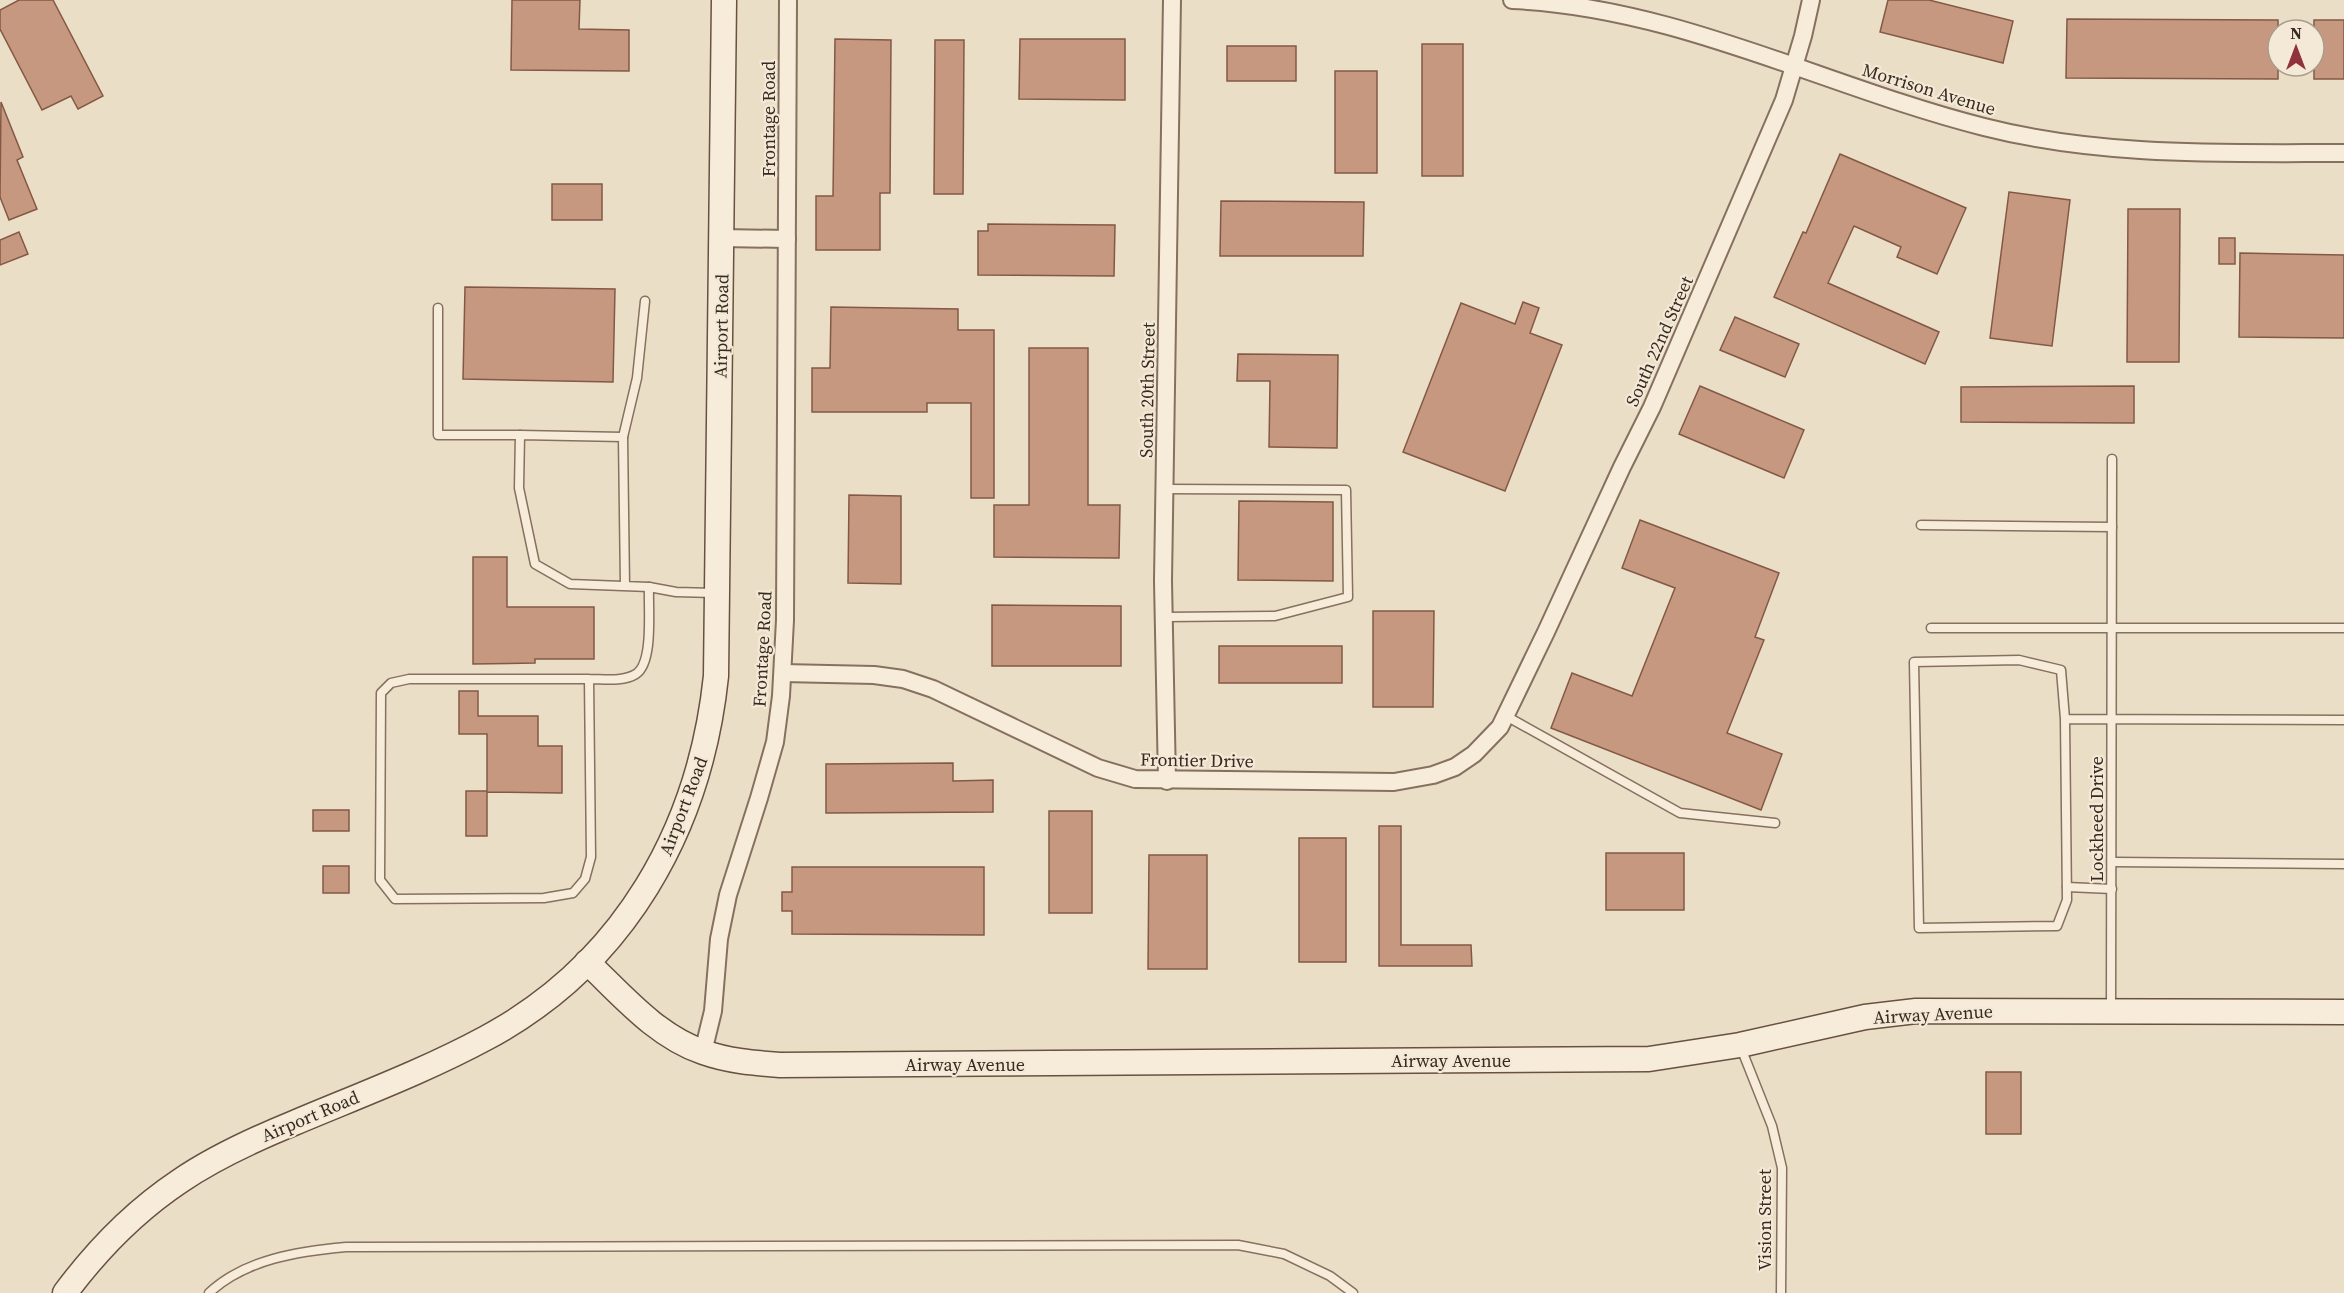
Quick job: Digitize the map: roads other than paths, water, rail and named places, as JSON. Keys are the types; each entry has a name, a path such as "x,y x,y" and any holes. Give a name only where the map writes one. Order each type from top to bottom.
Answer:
{"street":[{"name":"Airport Road","path":"65,1293 84,1267 116,1233 145,1207 181,1180 258,1139 485,1039 540,1003 587,962 616,929 643,894 667,851 703,758 717,669 723,0"},
{"name":"Frontage Road","path":"703,1052 713,1011 719,939 724,910 770,761 778,722 783,673 788,0"},
{"name":"South 20th Street","path":"1167,781 1164,617 1172,0"},
{"name":"Morrison Avenue","path":"1512,0 1590,8 1666,25 1960,120 2012,134 2074,145 2156,152 2344,153"},
{"name":"South 22nd Street","path":"1519,689 1652,407 1784,100 1811,0"},
{"path":"721,238 787,239"},
{"name":"Frontier Drive","path":"783,673 874,675 903,679 933,690 1098,768 1128,778 1167,781 1394,782 1414,780 1455,767 1474,754 1492,738 1519,689"},
{"name":"Airway Avenue","path":"587,962 657,1027 675,1039 703,1052 762,1063 831,1065 1649,1059 1740,1045 1865,1017 1916,1011 2344,1012"}],"lane":[{"path":"625,586 623,437 637,378 645,301"},
{"path":"438,308 438,435 623,437"},
{"path":"520,435 519,488 535,564 570,584 649,587 676,592 718,593"},
{"name":"Lockheed Drive","path":"2111,1010 2112,459"},
{"path":"1164,617 1275,616 1348,597 1346,490 1165,489"},
{"path":"1922,525 2112,527"},
{"path":"589,679 591,857 585,879 573,893 544,898 395,899 380,880 381,693 391,683 409,679 589,679 619,680 637,673 648,658 649,587"},
{"path":"1931,628 2344,628"},
{"path":"2019,660 2061,670 2064,719 2067,900 2057,926 1919,928 1914,662 2019,660"},
{"path":"1506,716 1680,813 1775,823"},
{"path":"2064,719 2344,720"},
{"path":"2112,862 2344,864"},
{"path":"2067,887 2112,889"},
{"name":"Vision Street","path":"1740,1045 1772,1126 1782,1168 1781,1293"},
{"path":"209,1293 257,1264 304,1251 346,1247 1226,1245 1238,1245 1284,1254 1330,1276 1353,1293"}]}
